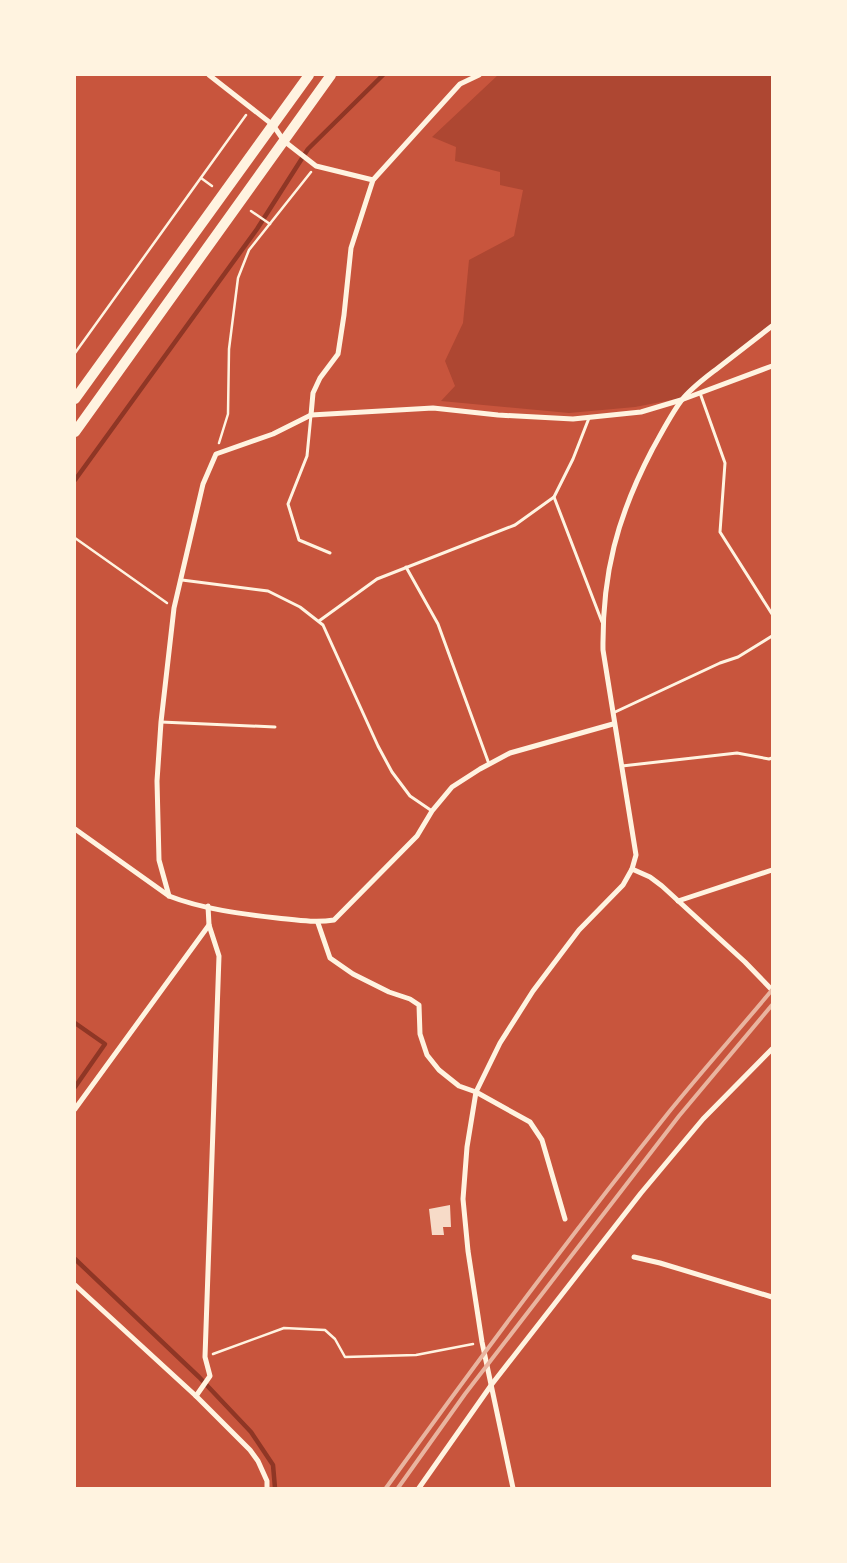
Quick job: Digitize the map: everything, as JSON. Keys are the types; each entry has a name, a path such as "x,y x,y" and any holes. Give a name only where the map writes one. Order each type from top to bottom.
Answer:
{"highway":[{"path":"75,399 309,75"},
{"path":"75,432 331,75"}],"street":[{"path":"208,75 273,125 284,141 316,166 373,180"},
{"path":"312,415 313,393 320,378 338,354 351,248 373,180 460,84 479,75"},
{"path":"513,1488 482,1342 468,1251 463,1199 467,1147 476,1092 500,1043 533,991 579,930 623,885 632,870 636,855 603,650 602,623 605,589 610,558 622,519 642,470 681,400 696,385 772,326"},
{"path":"169,896 159,860 157,782 161,722 174,608 203,484 216,454 273,434 312,415 433,408 563,419 641,412 681,400 772,366"},
{"path":"75,829 169,896 186,903 244,914 318,922 334,920 347,909 417,836 432,811 452,787 510,753 614,724"},
{"path":"632,870 650,877 745,962 772,990"},
{"path":"678,901 772,870"},
{"path":"196,1396 210,1376 205,1357 219,956 209,925 208,906"},
{"path":"318,922 330,958 353,974 389,992 410,999 419,1005 420,1034 427,1055 439,1070 459,1086 476,1092 530,1122 542,1140 565,1219"},
{"path":"75,1108 209,925"},
{"path":"419,1488 492,1384 641,1194 703,1119 772,1049"},
{"path":"634,1257 772,1297"},
{"path":"75,1285 196,1396 250,1450 258,1461 268,1488"}],"lane":[{"path":"700,393 725,463 720,532 772,614"},
{"path":"312,415 307,456 288,504 299,540 330,553"},
{"path":"319,622 378,578 515,525 554,497 573,459 589,418"},
{"path":"554,497 602,623"},
{"path":"406,567 438,624 489,764"},
{"path":"182,580 268,591 300,607 323,625 378,746 392,772 410,796 432,811"},
{"path":"612,714 720,663 738,657 772,636"},
{"path":"161,722 275,727"},
{"path":"621,766 737,753 772,758"}],"path":[{"path":"75,353 251,108"},
{"path":"216,454 228,414 228,348 238,278 249,250 316,166"},
{"path":"201,178 212,186"},
{"path":"251,211 270,224"},
{"path":"75,538 174,608"},
{"path":"205,1357 284,1328 325,1330 335,1339 345,1357 416,1355 482,1342"}],"shaded area":[{"path":"498,75 772,75 772,324 682,398 635,407 569,413 441,401 455,386 445,361 463,323 469,260 514,236 523,190 500,185 500,172 455,161 456,147 432,137"}],"building":[{"path":"450,1205 451,1227 443,1227 444,1235 432,1235 429,1209"}],"waterway":[{"path":"75,480 257,229 308,149 383,75"},
{"path":"75,1023 105,1044 75,1087"},
{"path":"75,1259 199,1377 251,1432 273,1465 275,1488"}],"railway":[{"path":"386,1488 490,1345 632,1158 772,990"},
{"path":"398,1488 465,1394 679,1116 772,1005"}]}
